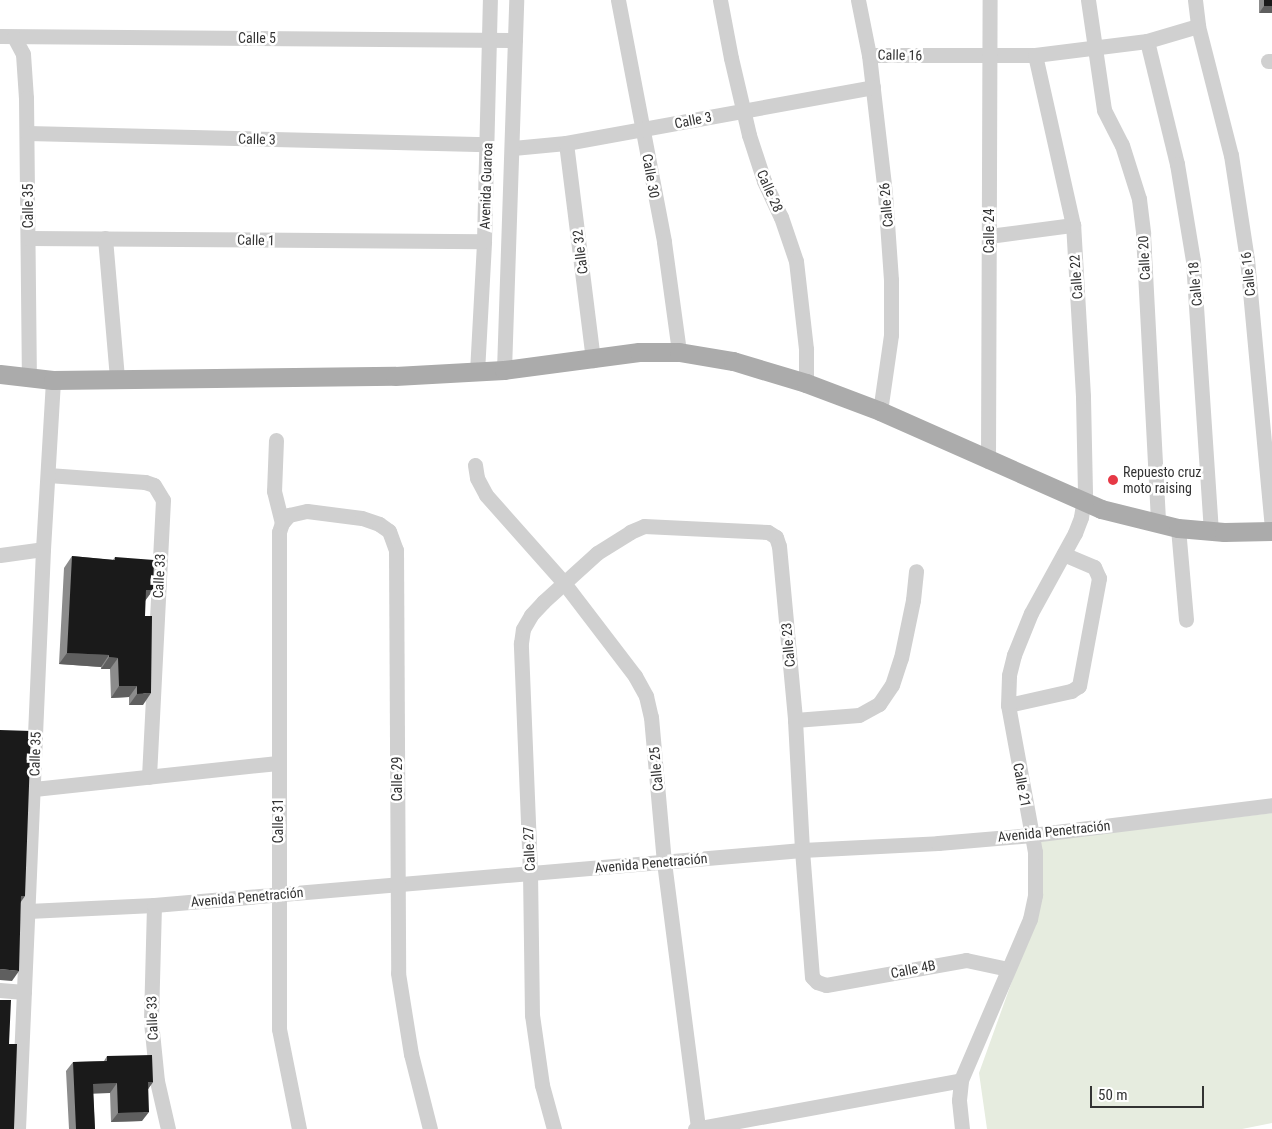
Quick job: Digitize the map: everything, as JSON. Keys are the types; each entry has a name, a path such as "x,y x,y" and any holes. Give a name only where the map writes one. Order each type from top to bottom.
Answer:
{"main road":[{"path":"0,374 53,380 323,377 477,372 593,360 639,352 679,352 733,361 806,383 880,411 1101,510 1178,528 1211,531 1272,531"}],"street":[{"name":"Avenida Guaroa","path":"477,372 484,241 490,0"},
{"name":"Avenida Guaroa","path":"504,370 513,148 516,0"},
{"name":"Calle 30","path":"618,0 664,242 679,352"},
{"name":"Calle 28","path":"720,0 743,110 756,158 781,217 796,260 806,349 806,383"},
{"name":"Calle 26","path":"858,0 873,87 885,194 892,300 888,360 880,411"},
{"name":"Calle 24","path":"988,461 990,0"},
{"name":"Calle 20","path":"1088,0 1104,110 1122,146 1138,199 1143,234 1158,523"},
{"name":"Calle 16","path":"1194,0 1198,26 1231,154 1246,249 1272,527"},
{"name":"Calle 16","path":"869,55 1035,55 1147,41 1198,26"},
{"name":"Calle 5","path":"7,36 515,40"},
{"name":"Calle 35","path":"7,36 20,44 24,60 27,133 28,378"},
{"name":"Calle 18","path":"1147,41 1177,164 1193,261 1211,531"},
{"name":"Calle 22","path":"1035,55 1072,225 1085,425 1084,502"},
{"name":"Calle 3","path":"513,148 566,143 643,130 873,87"},
{"name":"Calle 3","path":"27,133 487,144"},
{"name":"Calle 32","path":"566,143 593,360"},
{"path":"989,236 1072,225"},
{"name":"Calle 1","path":"28,238 484,241"},
{"path":"105,238 117,378"},
{"name":"Calle 35","path":"18,1129 43,549 53,380"},
{"path":"276,440 274,491 286,519"},
{"name":"Calle 25","path":"475,465 477,478 486,495 564,583 635,676 646,696 651,717 664,862 698,1129"},
{"name":"Calle 33","path":"48,475 145,482 154,485 163,500 149,777"},
{"name":"Calle 21","path":"962,1129 958,1093 961,1080 1030,919 1035,895 1036,869 1032,835 1008,705 1009,675 1014,655 1031,613 1064,554 1081,517 1084,502"},
{"name":"Calle 29","path":"286,519 307,510 362,518 379,524 389,531 394,540 396,560 398,973 411,1054 430,1129"},
{"name":"Calle 31","path":"286,519 279,532 279,1029 299,1129"},
{"name":"Calle 23","path":"564,583 617,540 644,526 759,531 776,537 779,546 795,720 810,968 812,977 818,982"},
{"path":"1178,528 1186,620"},
{"path":"0,556 43,549"},
{"path":"1008,705 1071,691 1079,686 1099,578 1094,567 1064,554"},
{"path":"795,720 859,715 874,709 883,699 892,685 901,658 914,600 916,571"},
{"name":"Calle 27","path":"554,1129 542,1085 532,1015 530,872 521,643 523,629 532,614 564,583"},
{"path":"34,789 278,763"},
{"name":"Avenida Penetración","path":"28,912 154,905 802,850 938,844 1032,835 1272,805"},
{"name":"Calle 33","path":"154,905 151,1022 157,1081 168,1129"},
{"name":"Calle 4B","path":"818,982 826,985 966,960 1008,968"},
{"path":"0,990 24,992"},
{"path":"695,1129 961,1080"}],"shaded area":[{"path":"1272,813 1272,1123 1242,1129 987,1129 979,1073 1043,895 1039,841"}],"building":[{"path":"1264,0 1272,0 1272,6 1264,6"},
{"path":"72,556 115,560 115,557 154,560 153,590 146,590 145,616 152,616 151,693 137,694 137,686 119,686 118,658 109,657 109,655 67,653"},
{"path":"0,730 31,731 25,896 21,896 19,971 0,969"},
{"path":"0,1000 11,1000 9,1044 17,1044 14,1129 0,1129"},
{"path":"152,1055 153,1082 148,1082 149,1112 118,1113 117,1083 93,1084 95,1129 76,1129 73,1062 107,1061 107,1056"}],"place":[{"name":"Repuesto cruz moto raising","path":"1113,480"}]}
